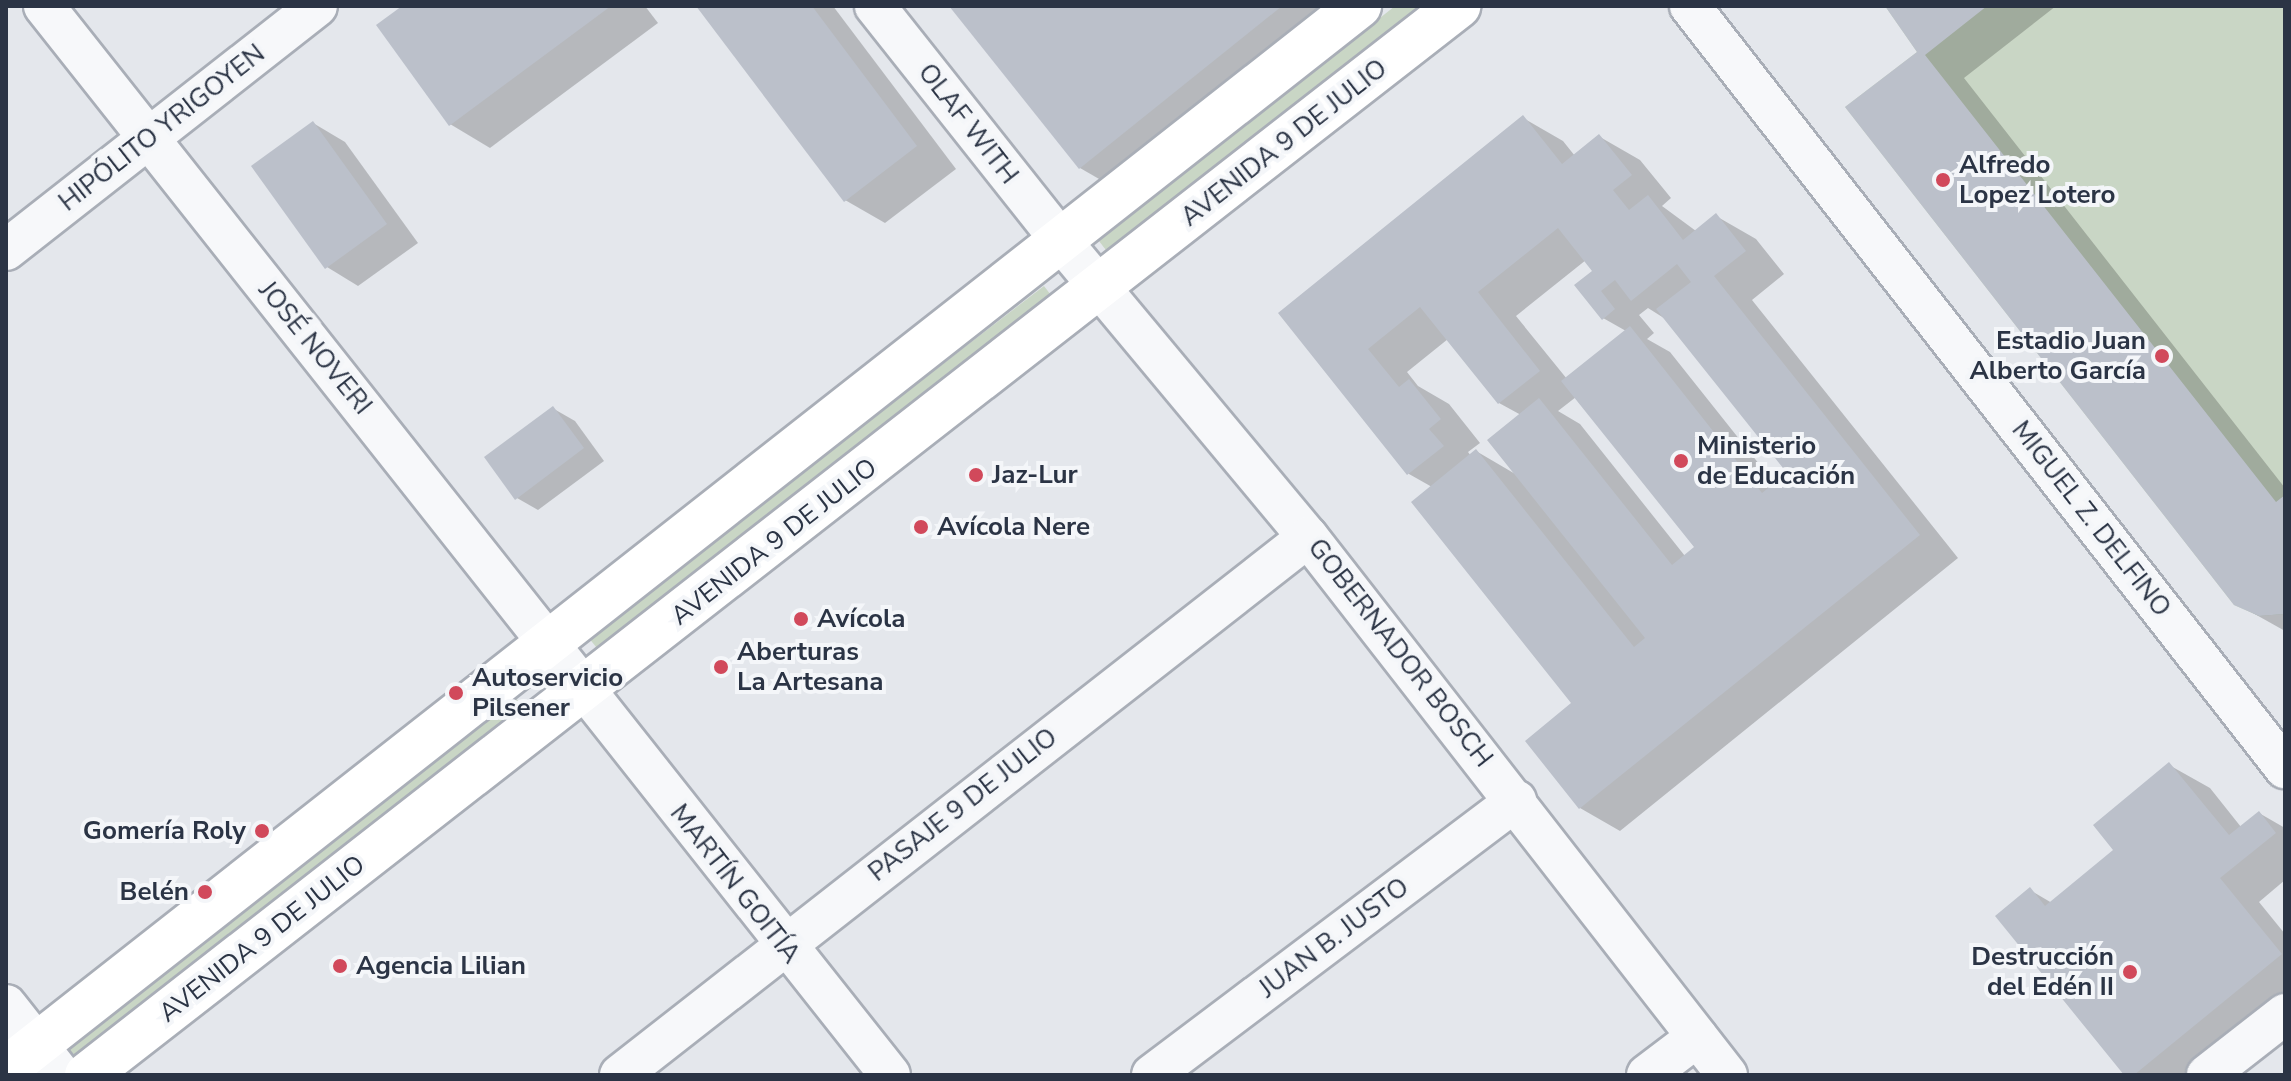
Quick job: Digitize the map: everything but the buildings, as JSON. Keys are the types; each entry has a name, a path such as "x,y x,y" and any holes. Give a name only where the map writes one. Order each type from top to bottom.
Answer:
{"main road":[{"path":"35,1063 551,643 1359,6"},
{"name":"AVENIDA 9 DE JULIO","path":"87,1075 1101,288 1458,6"}],"street":[{"name":"JOSÉ NOVERI","path":"44,6 551,643 584,689"},
{"name":"HIPÓLITO YRIGOYEN","path":"6,250 317,6"},
{"name":"OLAF WITH","path":"875,6 1061,241"},
{"name":"MIGUEL Z. DELFINO","path":"1690,6 2285,768"},
{"name":"GOBERNADOR BOSCH","path":"1061,241 1308,537 1727,1075"},
{"name":"PASAJE 9 DE JULIO","path":"620,1075 1308,537"},
{"name":"MARTÍN GOITÍA","path":"584,689 783,946 890,1075"},
{"name":"JUAN B. JUSTO","path":"1152,1075 1516,801"},
{"path":"6,1005 35,1063"},
{"path":"2207,1075 2285,1014"},
{"path":"1647,1075 1697,1037"}],"green space":[{"path":"1395,6 1430,6 1112,258 1099,241"},
{"name":"Estadio Juan Alberto García","path":"1885,6 2285,6 2284,614 2259,616 2234,605 1845,107 1917,52"},
{"path":"1044,286 1057,303 601,653 588,637"},
{"path":"512,693 525,710 74,1067 61,1051"}],"place":[{"name":"Alfredo Lopez Lotero","path":"1943,180"},
{"name":"Estadio Juan Alberto García","path":"2162,356"},
{"name":"Ministerio de Educación","path":"1681,461"},
{"name":"Jaz-Lur","path":"976,475"},
{"name":"Avícola Nere","path":"921,527"},
{"name":"Avícola","path":"801,619"},
{"name":"Aberturas La Artesana","path":"721,667"},
{"name":"Autoservicio Pilsener","path":"456,693"},
{"name":"Gomería Roly","path":"262,831"},
{"name":"Belén","path":"205,892"},
{"name":"Agencia Lilian","path":"340,966"},
{"name":"Destrucción del Edén II","path":"2130,972"}]}
